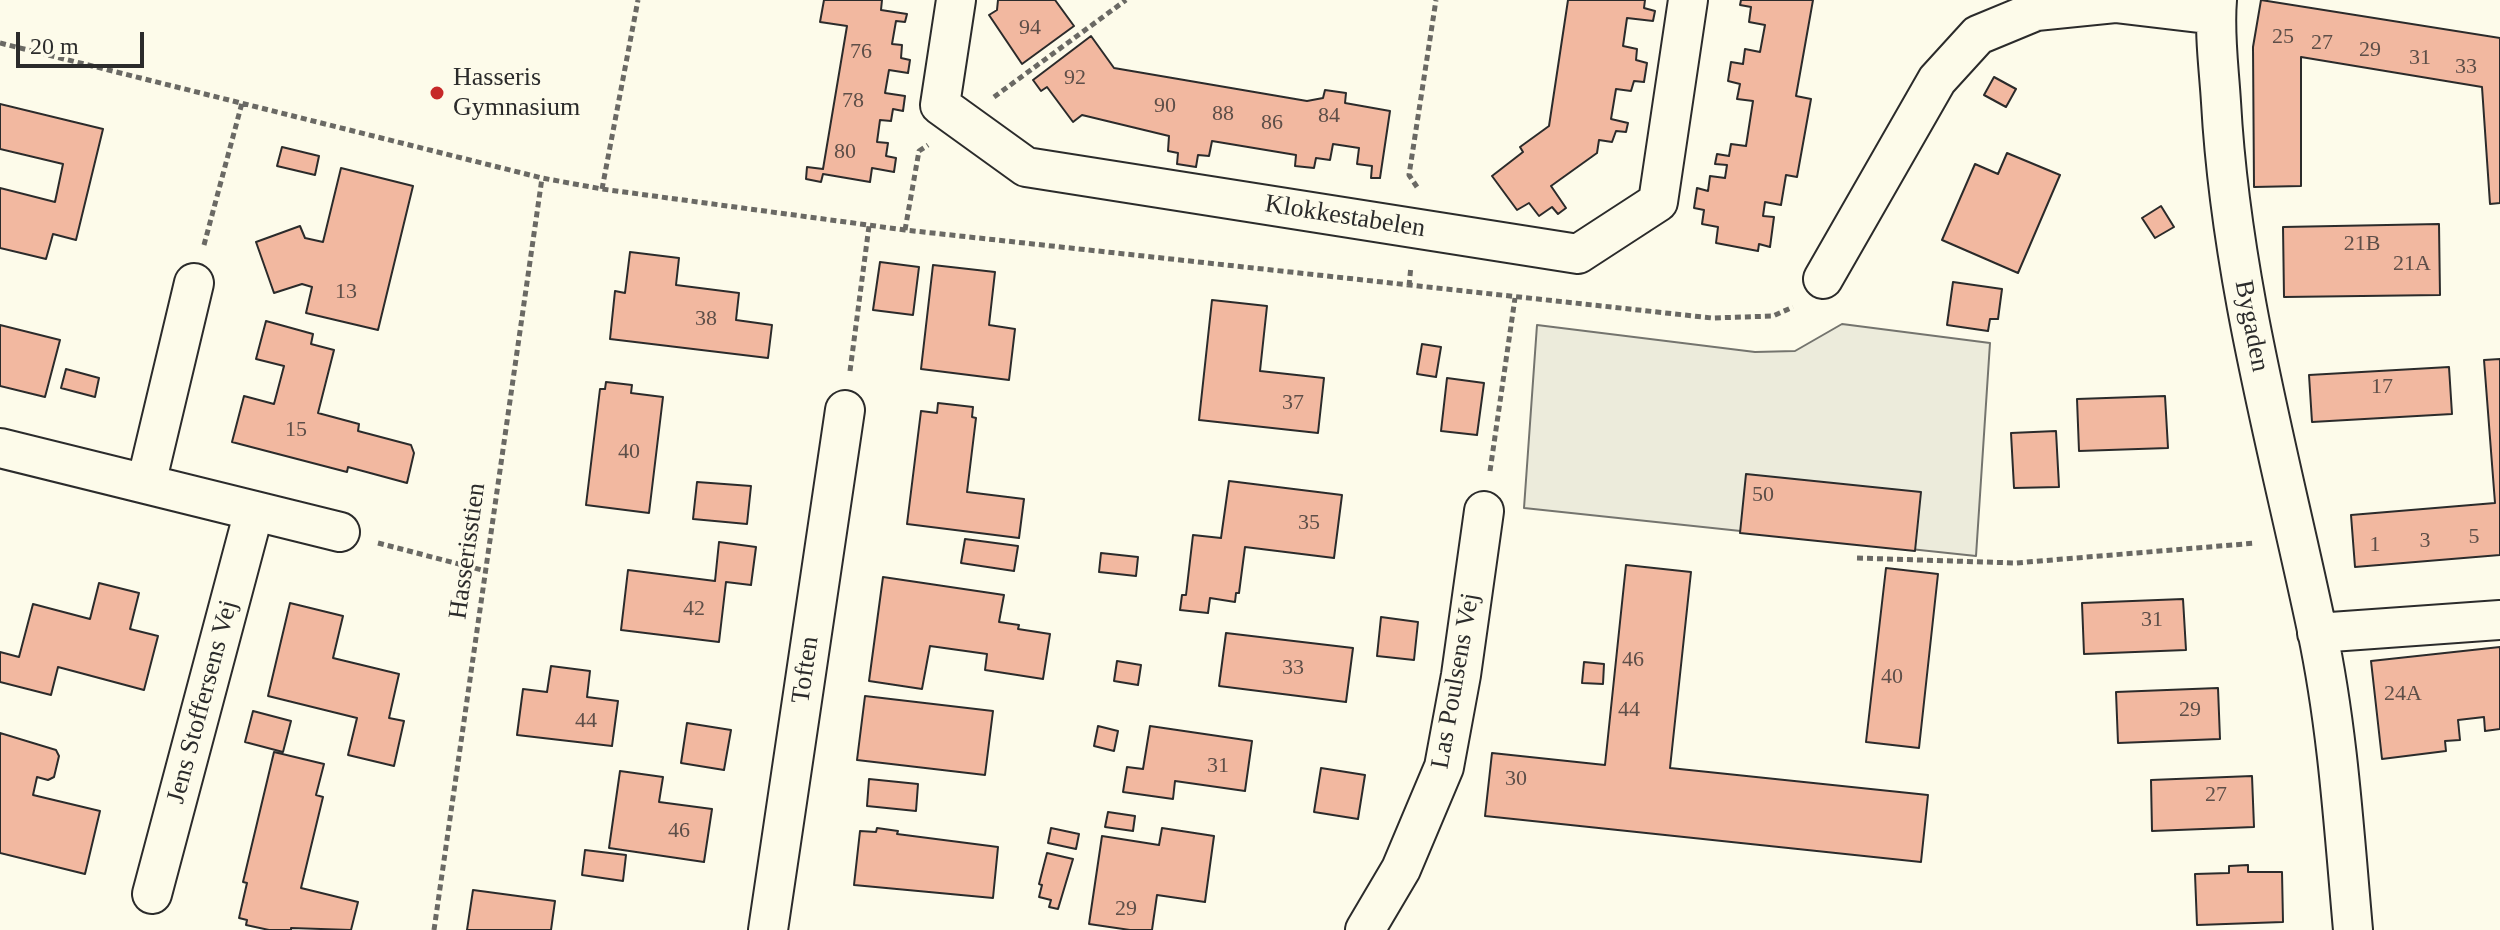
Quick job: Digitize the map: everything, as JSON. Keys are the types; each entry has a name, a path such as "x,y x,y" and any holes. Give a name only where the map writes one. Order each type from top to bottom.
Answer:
{"street":[{"name":"Klokkestabelen","path":"956,0 940,105 1026,167 1578,254 1658,202 1688,0"},
{"name":"Bygaden","path":"1823,279 1937,80 1978,35 2036,11 2115,3 2216,8 2229,203 2251,339 2297,540 2334,723 2353,930"},
{"path":"146,484 194,283"},
{"name":"Toften","path":"768,930 845,410"},
{"path":"0,448 340,532"},
{"name":"Jens Stoffersens Vej","path":"152,894 254,511"},
{"name":"Las Poulsens Vej","path":"1365,930 1401,869 1444,767 1461,675 1484,511"},
{"path":"2317,633 2500,620"}],"path":[{"path":"602,189 638,0"},
{"path":"905,230 919,151 1126,0"},
{"path":"1417,229 1422,193 1409,175 1436,0"},
{"path":"0,43 542,178 869,226 1712,318 1773,316 1803,302 1823,279"},
{"path":"194,283 242,103"},
{"name":"Hasserisstien","path":"434,930 542,178"},
{"path":"845,410 869,226"},
{"path":"1484,511 1515,298"},
{"path":"340,532 486,571"},
{"path":"1857,558 2016,563 2297,540"}],"shaded area":[{"path":"1842,324 1990,343 1976,556 1524,508 1537,325 1755,352 1795,351"}],"building":[{"path":"824,0 882,0 881,10 907,14 905,22 896,21 892,44 902,45 901,58 910,60 908,73 889,70 885,93 905,96 903,111 893,109 891,121 880,120 877,142 888,143 886,156 896,158 894,172 872,168 870,182 823,174 821,182 806,179 807,167 823,169 847,26 820,22"},
{"path":"998,0 1055,0 1074,26 1022,64 989,15 997,10"},
{"path":"1568,0 1645,0 1644,8 1655,11 1653,21 1627,18 1623,46 1637,49 1636,60 1647,63 1644,82 1634,81 1631,91 1616,89 1611,119 1628,123 1626,132 1616,131 1612,142 1599,140 1597,153 1551,186 1566,208 1558,214 1552,207 1539,216 1529,203 1517,210 1492,176 1523,152 1520,147 1549,126"},
{"path":"1741,0 1813,0 1796,96 1811,99 1797,177 1786,175 1781,205 1765,202 1763,216 1774,217 1770,247 1759,244 1758,251 1716,243 1718,227 1702,224 1704,210 1694,208 1697,188 1708,191 1710,176 1725,178 1727,165 1715,164 1717,154 1729,156 1731,144 1746,146 1753,101 1737,99 1740,84 1728,81 1731,62 1743,64 1745,49 1760,52 1765,25 1749,22 1751,7 1740,5"},
{"path":"2261,0 2500,38 2500,203 2490,204 2482,87 2301,57 2301,186 2254,187 2253,47"},
{"path":"1091,36 1114,68 1307,101 1323,98 1325,90 1346,93 1345,103 1390,111 1380,178 1371,178 1372,166 1357,164 1359,148 1333,144 1330,160 1316,158 1314,168 1295,166 1296,155 1212,141 1209,156 1198,155 1196,167 1177,164 1178,153 1168,151 1169,136 1082,115 1073,122 1047,87 1041,91 1033,80"},
{"path":"1994,77 2016,89 2006,107 1984,95"},
{"path":"0,104 103,129 76,240 53,234 46,259 0,248 0,188 55,202 63,164 0,149"},
{"path":"282,147 319,156 315,175 277,166"},
{"path":"2007,153 2060,175 2018,273 1942,240 1975,164 1998,174"},
{"path":"341,168 413,186 378,330 306,313 312,287 302,284 274,293 256,242 300,226 305,238 323,242"},
{"path":"2161,206 2174,227 2155,238 2142,218"},
{"path":"2439,224 2440,295 2284,297 2283,227"},
{"path":"630,252 679,258 676,285 739,293 736,320 772,325 768,358 610,339 615,291 625,293"},
{"path":"880,262 919,267 913,315 873,310"},
{"path":"933,265 995,272 989,325 1015,329 1009,380 921,369"},
{"path":"1953,282 2002,289 1998,319 1990,319 1988,331 1947,325"},
{"path":"1212,300 1267,306 1260,371 1324,378 1318,433 1199,420"},
{"path":"266,321 313,334 311,344 334,350 318,413 359,424 358,431 411,445 414,453 407,483 348,467 347,472 232,442 244,396 274,404 284,366 256,359"},
{"path":"0,325 60,340 45,397 0,386"},
{"path":"1422,344 1441,347 1436,377 1417,374"},
{"path":"2500,359 2500,555 2355,567 2351,515 2495,503 2484,360"},
{"path":"2449,367 2452,414 2312,422 2309,375"},
{"path":"66,369 99,378 95,397 61,388"},
{"path":"1447,378 1484,383 1477,435 1441,431"},
{"path":"606,382 632,385 631,393 663,397 649,513 586,505 600,389 605,389"},
{"path":"2165,396 2168,448 2079,451 2077,399"},
{"path":"938,403 973,407 972,417 976,418 967,492 1024,499 1019,538 907,524 921,411 937,413"},
{"path":"2056,431 2059,487 2014,488 2011,433"},
{"path":"1746,474 1921,492 1915,551 1740,533"},
{"path":"1229,481 1342,495 1334,558 1245,547 1235,602 1210,598 1208,613 1180,610 1182,595 1186,595 1193,535 1221,538"},
{"path":"697,482 751,486 747,524 693,519"},
{"path":"965,539 1018,546 1014,571 961,563"},
{"path":"719,542 756,547 751,585 726,582 719,642 621,630 628,570 715,581"},
{"path":"1101,553 1138,557 1136,576 1099,572"},
{"path":"1626,565 1691,572 1670,768 1928,795 1921,862 1485,816 1492,753 1605,765"},
{"path":"1886,568 1938,574 1919,748 1866,742"},
{"path":"883,577 1004,595 999,622 1019,625 1018,629 1050,634 1043,679 985,670 987,654 930,646 922,689 869,681"},
{"path":"99,583 139,593 130,629 158,636 144,690 58,667 51,695 0,682 0,652 19,657 33,604 90,619"},
{"path":"2183,599 2186,650 2084,654 2082,603"},
{"path":"290,603 343,616 333,658 399,674 389,718 404,721 394,766 348,755 357,718 268,696"},
{"path":"1381,617 1418,622 1414,660 1377,656"},
{"path":"1226,633 1353,648 1346,702 1219,686"},
{"path":"2500,647 2500,729 2485,731 2484,717 2458,720 2460,740 2445,741 2446,751 2382,759 2371,661"},
{"path":"1117,661 1141,665 1138,685 1114,681"},
{"path":"1584,662 1604,664 1603,684 1582,683"},
{"path":"551,666 590,671 587,697 618,701 612,746 517,735 523,689 547,692"},
{"path":"2218,688 2220,739 2118,743 2116,692"},
{"path":"865,696 993,711 985,775 857,760"},
{"path":"253,711 291,721 283,752 245,742"},
{"path":"687,723 731,730 724,770 681,763"},
{"path":"1098,726 1118,731 1114,751 1094,746"},
{"path":"1150,726 1252,741 1245,791 1175,781 1173,799 1123,792 1127,767 1143,769"},
{"path":"0,733 56,750 59,756 54,777 48,780 37,777 33,795 100,811 85,874 0,853"},
{"path":"274,752 324,764 316,795 323,797 301,888 358,902 351,930 269,930 246,925 247,920 239,918 247,883 243,882"},
{"path":"1321,768 1365,775 1358,819 1314,812"},
{"path":"620,771 663,777 659,802 712,809 704,862 609,848"},
{"path":"2252,776 2254,827 2152,831 2151,780"},
{"path":"869,779 918,784 916,811 867,806"},
{"path":"1108,812 1135,816 1133,831 1105,827"},
{"path":"877,828 898,831 897,834 998,847 993,898 854,885 860,831 876,832"},
{"path":"1051,828 1079,834 1076,849 1048,843"},
{"path":"1162,828 1214,836 1205,902 1157,895 1152,930 1089,924 1102,836 1159,845"},
{"path":"585,850 626,855 623,881 582,875"},
{"path":"1047,853 1073,859 1058,909 1049,907 1051,900 1039,897"},
{"path":"2248,865 2248,872 2282,872 2283,922 2197,925 2195,874 2229,873 2229,866"},
{"path":"473,890 555,901 551,930 467,930"}],"place":[{"name":"Hasseris Gymnasium","path":"437,93"}]}
